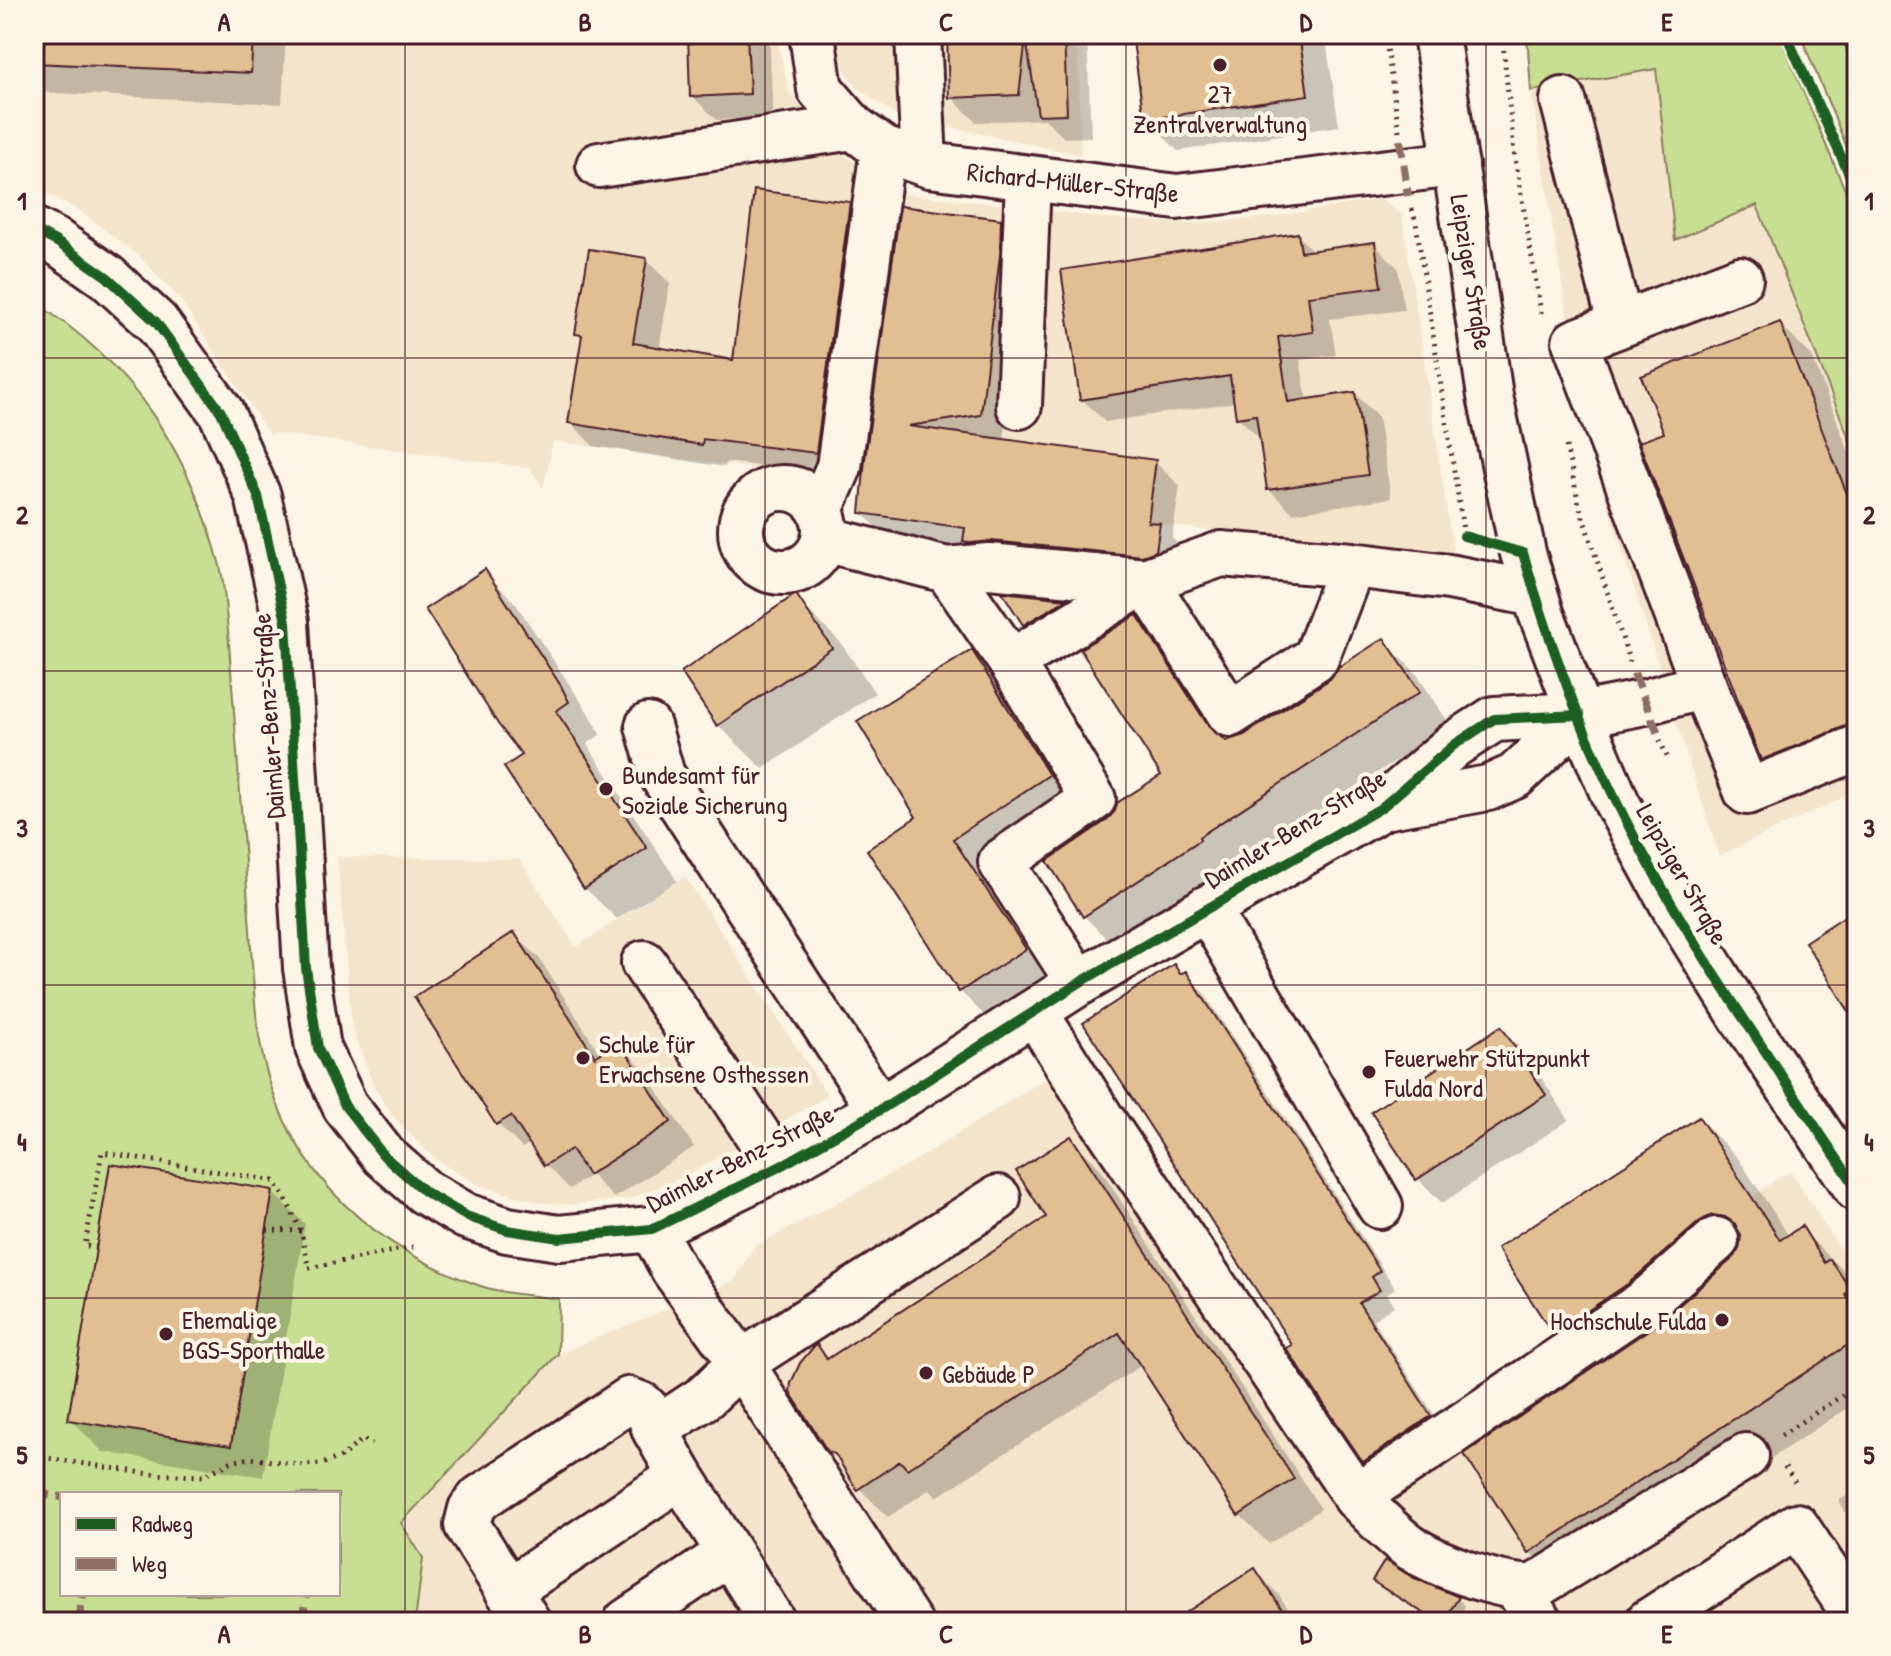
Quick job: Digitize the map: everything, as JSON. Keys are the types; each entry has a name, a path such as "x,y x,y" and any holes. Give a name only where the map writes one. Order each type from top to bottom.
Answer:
{"street":[{"path":"812,34 820,89 868,138 839,467 822,525 818,553 807,564 778,572 763,567 751,558 729,531 758,496 785,488 799,491 812,499 822,525 947,570 989,566 1145,581"},
{"path":"918,34 924,163"},
{"name":"Leipziger Straße","path":"1436,34 1490,396 1523,553 1535,594 1617,803 1679,916 1745,1022 1857,1189"},
{"path":"1563,100 1620,323"},
{"path":"599,165 868,138"},
{"name":"Richard-Müller-Straße","path":"868,138 924,163 1177,197 1456,164"},
{"path":"1019,406 1028,179"},
{"name":"Daimler-Benz-Straße","path":"34,230 107,277 156,322 221,412 258,496 286,622 306,968 318,1048 345,1106 384,1156 425,1192 466,1216 507,1230 559,1238 652,1229 779,1167 880,1110 1079,983 1381,808 1454,745 1494,719 1580,715"},
{"path":"1740,279 1575,342 1747,792 1857,748"},
{"path":"1011,662 1145,581 1221,554 1449,577 1535,594"},
{"path":"1145,581 1230,714 1316,658 1352,565"},
{"path":"947,570 1011,662 1093,799 1001,862 1079,983"},
{"path":"1580,715 1704,686"},
{"name":"Daimler-Benz-Straße","path":"1381,808 1488,788 1515,776 1580,715"},
{"path":"648,726 662,775 880,1110"},
{"path":"1207,908 1380,1206"},
{"path":"644,963 779,1167"},
{"path":"1035,1012 1101,1118 1356,1497 1409,1547 1528,1605 1534,1587 1746,1456"},
{"path":"773,1622 667,1452 648,1411 629,1400 480,1498 471,1509 467,1525 518,1606 667,1452 717,1416 748,1373 998,1198"},
{"path":"652,1229 674,1270 748,1373 909,1622"},
{"path":"1356,1497 1644,1303 1716,1240"},
{"path":"1648,1622 1796,1526 1857,1618"},
{"path":"626,1622 729,1553"}],"path":[{"path":"1385,34 1400,140"},
{"path":"1408,196 1416,223 1464,536 1523,553"},
{"path":"1660,739 1668,759"},
{"path":"97,1247 85,1246 102,1152 274,1181 301,1231 309,1268 413,1247"},
{"path":"267,1230 301,1231"},
{"path":"1746,1456 1857,1386"},
{"path":"34,1456 150,1474 203,1476 231,1462 250,1458 303,1465 322,1464 341,1457 363,1439 372,1444"}],"shaded area":[{"path":"253,34 776,34 789,91 823,137 859,166 821,455 796,474 553,441 543,488 530,468 274,433 270,435 178,297 137,254 80,211 34,187 34,63 250,73"},
{"path":"834,34 1077,34 1081,155 897,116 857,88 840,62"},
{"path":"1656,69 1675,240 1757,205 1857,459 1857,791 1719,856 1587,439 1531,91"},
{"path":"893,193 1105,218 1187,224 1271,217 1381,199 1402,214 1455,564 970,498 965,528 860,513"},
{"name":"Schule für Erwachsene Osthessen","path":"337,857 519,859 576,947 685,876 828,1096 684,1177 629,1199 568,1205 538,1202 481,1186 428,1153 391,1114 374,1086 352,1029"},
{"path":"1081,1056 1365,1472 1526,1365 1778,1178 1791,1172 1857,1275 1857,1622 415,1622 423,1558 401,1524 558,1354 734,1281 754,1247 913,1162"}],"green space":[{"path":"1527,34 1779,34 1857,218 1857,459 1757,205 1675,240 1656,69 1531,91"},
{"path":"1800,34 1857,34 1857,172"},
{"path":"34,302 69,326 100,353 128,382 152,414 191,484 219,562 228,630 253,987 269,1081 285,1121 306,1158 331,1191 362,1220 396,1245 434,1266 485,1287 559,1299 558,1354 401,1523 423,1558 415,1622 34,1622"}],"building":[{"path":"34,34 253,34 251,73 34,63"},
{"path":"688,34 747,34 750,94 690,97"},
{"path":"947,34 1064,34 1067,114 1038,115 1026,38 1019,95 949,98"},
{"name":"27 Zentralverwaltung","path":"1132,34 1299,34 1308,95 1144,120"},
{"path":"754,190 850,202 816,453 703,439 702,445 568,423 582,335 575,334 589,249 647,258 633,343 733,360"},
{"path":"900,206 1001,219 1000,255 981,415 908,426 1156,460 1148,522 1160,523 1156,551 1142,556 991,541 971,543 963,541 965,528 860,513"},
{"path":"1298,233 1301,252 1375,242 1381,287 1308,296 1313,332 1278,337 1288,402 1355,392 1368,475 1267,490 1256,415 1236,418 1230,376 1080,400 1061,270"},
{"path":"1780,322 1857,520 1857,724 1761,760 1639,442 1664,433 1641,376"},
{"path":"485,569 569,702 556,711 647,848 584,889 504,767 522,755 498,724 425,609"},
{"path":"1002,592 1067,599 1023,625"},
{"path":"796,594 832,648 717,726 681,672"},
{"path":"1137,615 1209,727 1226,741 1244,735 1330,679 1339,667 1384,638 1420,692 1083,917 1047,861 1107,820 1117,803 1161,775 1080,649"},
{"path":"972,650 1049,775 953,839 1026,949 959,992 867,850 916,817 857,721"},
{"path":"1857,908 1857,1024 1805,942"},
{"path":"514,932 595,1057 619,1041 671,1122 588,1175 571,1149 544,1166 511,1116 496,1125 414,997"},
{"path":"1174,964 1180,974 1186,971 1380,1271 1372,1277 1380,1290 1359,1303 1431,1416 1363,1462 1286,1348 1292,1345 1083,1023"},
{"path":"1501,1026 1546,1095 1416,1180 1371,1112"},
{"path":"1699,1117 1780,1240 1802,1226 1825,1263 1830,1259 1851,1290 1845,1294 1857,1312 1857,1339 1528,1553 1464,1454 1660,1322 1732,1259 1739,1249 1741,1236 1735,1224 1725,1217 1712,1215 1700,1221 1629,1283 1553,1334 1497,1248"},
{"path":"1071,1136 1294,1479 1238,1516 1119,1333 907,1469 900,1461 857,1490 835,1454 828,1452 790,1392 800,1363 815,1345 827,1359 1046,1217 1016,1171"},
{"name":"Ehemalige BGS-Sporthalle","path":"110,1164 273,1190 231,1446 68,1420"},
{"path":"1385,1560 1412,1577 1459,1597 1443,1622 1438,1622 1372,1581"},
{"path":"1255,1568 1290,1622 1171,1622"}],"waterway":[{"path":"1847,34 1857,67"}],"marked path":[{"path":"1400,140 1408,196"},
{"path":"1634,673 1660,739"},
{"path":"34,1493 60,1497"},
{"path":"79,1622 83,1596"},
{"path":"302,1622 306,1596"}],"cycle path":[{"path":"1786,34 1857,192"},
{"path":"34,230 107,277 156,322 221,412 258,496 286,622 306,968 318,1048 345,1106 384,1156 425,1192 466,1216 507,1230 559,1238 652,1229 779,1167 880,1110 1079,983 1381,808 1454,745 1494,719 1580,715"},
{"path":"1464,536 1523,553 1553,649 1577,712 1643,853 1700,951 1857,1189"}],"place":[{"name":"27 Zentralverwaltung","path":"1220,65"},
{"name":"Bundesamt für Soziale Sicherung","path":"606,789"},
{"name":"Schule für Erwachsene Osthessen","path":"583,1058"},
{"name":"Feuerwehr Stützpunkt Fulda Nord","path":"1369,1072"},
{"name":"Hochschule Fulda","path":"1722,1320"},
{"name":"Ehemalige BGS-Sporthalle","path":"166,1334"},
{"name":"Gebäude P","path":"926,1373"}]}
